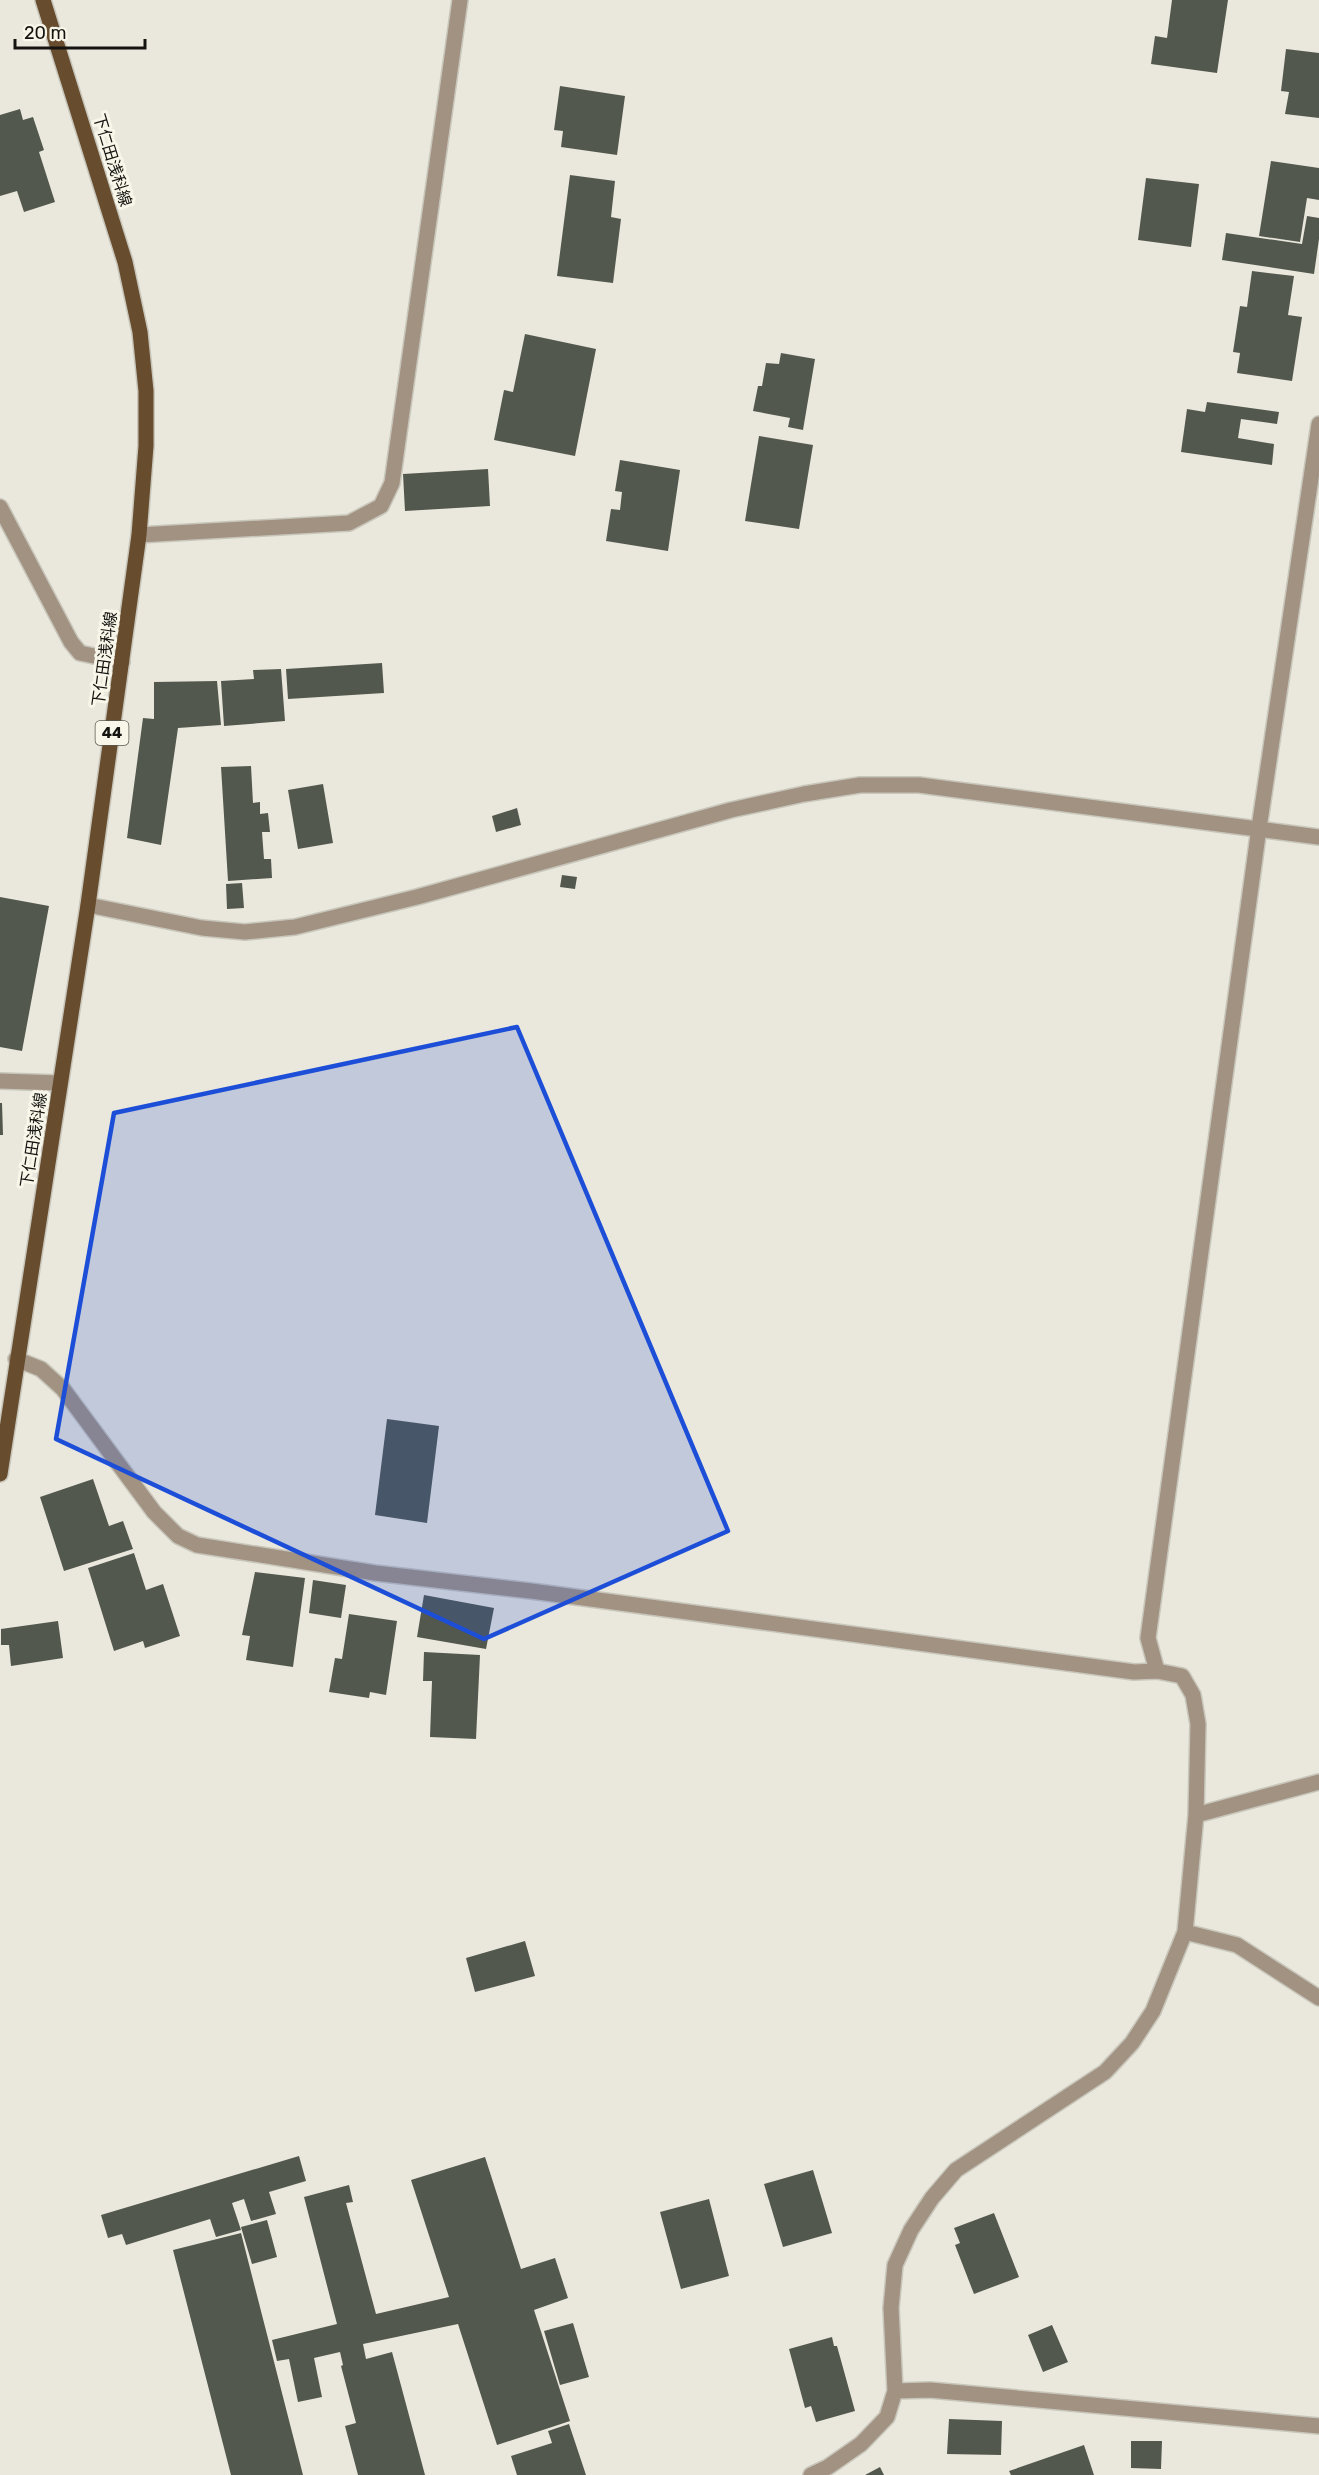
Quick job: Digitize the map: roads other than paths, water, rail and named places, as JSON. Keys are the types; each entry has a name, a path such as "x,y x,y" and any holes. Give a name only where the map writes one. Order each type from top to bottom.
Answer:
{"main road":[{"name":"下仁田浅科線","path":"0,1474 88,905 140,535 146,446 146,391 140,332 125,262 43,0"}],"street":[{"path":"140,535 349,523 381,506 393,483 460,0"},
{"path":"1157,1671 1148,1638 1259,828 1319,424"},
{"path":"0,507 71,642 80,653 122,662"},
{"path":"88,905 202,928 245,932 295,927 417,897 731,810 804,794 860,785 919,785 1319,837"},
{"path":"0,1082 60,1083"},
{"path":"16,1359 41,1369 63,1389 154,1512 178,1536 197,1545 375,1573 531,1591 1099,1668 1134,1672 1157,1671 1182,1676 1193,1695 1198,1724 1196,1815 1185,1932 1152,2011 1132,2043 1105,2072 956,2170 932,2198 916,2222 895,2265 891,2308 896,2391 887,2417 861,2444 828,2467 810,2475"},
{"path":"1196,1815 1319,1782"},
{"path":"1185,1932 1237,1945 1319,1998"},
{"path":"896,2391 930,2390 1319,2426"}]}
